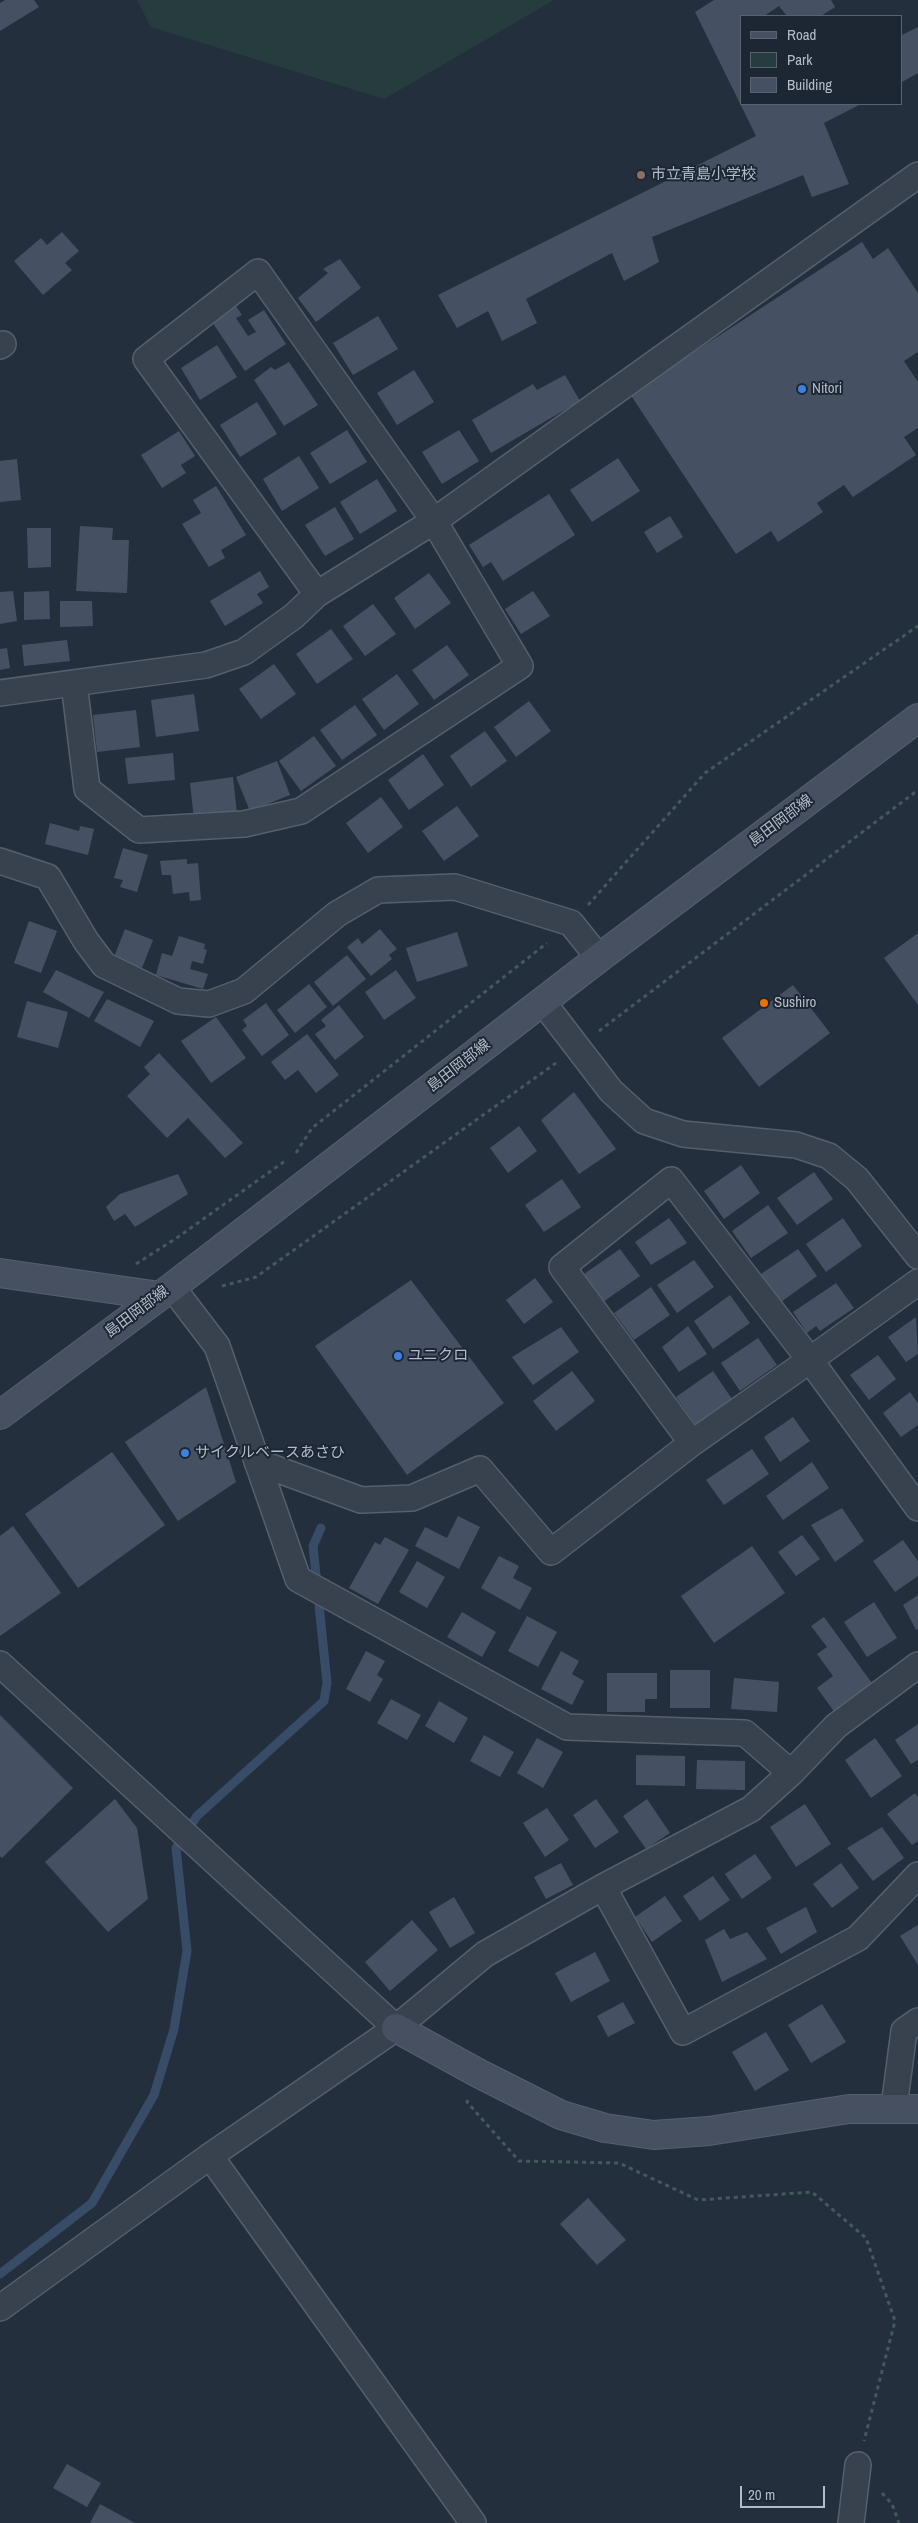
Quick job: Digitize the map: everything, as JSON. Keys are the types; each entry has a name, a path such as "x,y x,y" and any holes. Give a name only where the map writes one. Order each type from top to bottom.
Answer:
{"main road":[{"name":"島田岡部線","path":"0,1415 166,1291 598,958 918,718"},
{"path":"0,1273 166,1291"},
{"path":"396,2028 478,2073 562,2115 605,2128 654,2134 708,2131 849,2109 906,2108"}],"street":[{"path":"0,693 206,665 244,652 294,616 317,594 434,521 918,175"},
{"path":"74,683 87,789 139,830 244,824 301,812 520,666 434,521 258,272 146,358 317,594"},
{"path":"0,861 48,877 86,942 104,965 178,1001 209,1004 244,991 337,914 378,890 455,888 571,924 598,958"},
{"path":"542,1001 611,1090 644,1121 683,1134 796,1144 829,1156 857,1179 918,1256"},
{"path":"692,1443 562,1267 671,1180 810,1360 918,1508"},
{"path":"257,1462 361,1500 412,1498 480,1468 551,1552 692,1443 918,1282"},
{"path":"166,1291 217,1346 298,1579 567,1727 745,1733 791,1773"},
{"path":"0,1664 396,2028"},
{"path":"0,2308 210,2156 396,2028 485,1954 751,1808 791,1773 836,1726 918,1665"},
{"path":"603,1888 683,2032 858,1938 918,1875"},
{"path":"906,2108 904,2031 918,2021"},
{"path":"210,2156 473,2523"},
{"path":"851,2523 858,2465"}],"path":[{"path":"129,1268 178,1237 298,1152 312,1128 571,924 705,773 918,626"},
{"path":"478,2073 468,2102 519,2162 619,2163 698,2200 812,2192 866,2238 895,2321 858,2465"}],"green space":[{"path":"137,0 554,0 384,99 151,27"}],"building":[{"path":"5,0 34,0 39,7 0,31 0,3"},
{"path":"714,0 831,0 835,7 823,15 786,15 779,6 766,15 740,15 740,103 695,12"},
{"path":"918,27 918,73 903,81 903,34"},
{"path":"741,105 859,105 824,123 849,184 812,197 803,175 652,237 659,262 624,281 612,253 526,299 537,323 502,341 488,311 457,328 438,295 756,136"},
{"path":"62,232 79,251 65,263 72,270 43,295 14,261 41,238 47,245"},
{"path":"862,242 873,259 888,248 918,293 918,352 904,361 918,382 918,428 904,437 916,455 853,497 844,485 817,503 823,512 778,542 771,531 736,554 630,394"},
{"path":"340,259 361,288 316,322 298,298 328,273 323,269"},
{"path":"236,306 242,315 236,318 248,336 256,332 248,320 264,310 286,344 245,371 212,322"},
{"path":"378,316 398,349 353,375 333,343"},
{"path":"217,345 237,377 200,400 181,368"},
{"path":"289,362 318,405 284,426 254,380 271,367 275,370"},
{"path":"414,370 434,402 397,425 377,393"},
{"path":"565,375 580,401 491,453 472,420 533,384 537,390"},
{"path":"257,402 277,434 240,457 220,425"},
{"path":"347,430 367,462 330,484 310,453"},
{"path":"459,430 479,461 442,484 422,452"},
{"path":"179,431 195,456 181,465 186,473 162,488 141,455"},
{"path":"299,456 319,488 282,511 263,479"},
{"path":"618,458 640,491 592,522 570,490"},
{"path":"17,459 21,500 0,502 0,461"},
{"path":"377,479 397,511 360,534 340,502"},
{"path":"216,486 246,535 221,550 225,558 209,567 182,524 201,513 193,500"},
{"path":"549,494 575,535 503,581 491,562 483,567 469,545"},
{"path":"335,507 354,539 325,556 305,525"},
{"path":"670,516 683,537 657,553 644,532"},
{"path":"80,526 113,528 112,540 129,540 127,593 76,591"},
{"path":"27,528 51,528 51,567 28,568"},
{"path":"260,571 269,587 257,594 263,603 225,626 210,601"},
{"path":"429,573 451,603 415,629 394,598"},
{"path":"13,591 17,621 0,624 0,592"},
{"path":"49,591 50,619 24,620 24,592"},
{"path":"533,591 550,616 521,634 505,609"},
{"path":"60,601 92,601 93,626 60,627"},
{"path":"373,604 396,634 365,656 343,626"},
{"path":"331,629 353,659 317,684 296,654"},
{"path":"67,640 70,661 24,666 22,645"},
{"path":"447,645 469,675 434,700 412,670"},
{"path":"7,648 10,668 0,670 0,649"},
{"path":"274,664 296,694 261,719 239,689"},
{"path":"397,674 419,704 384,730 362,699"},
{"path":"194,694 199,731 156,737 151,700"},
{"path":"529,701 551,731 516,757 494,727"},
{"path":"355,705 377,735 342,760 320,730"},
{"path":"136,710 140,747 97,752 93,715"},
{"path":"485,731 507,761 471,787 450,756"},
{"path":"314,736 336,766 301,791 279,761"},
{"path":"173,753 175,780 128,784 125,758"},
{"path":"423,754 444,785 409,810 388,780"},
{"path":"277,761 290,795 250,811 236,777"},
{"path":"233,777 237,814 194,819 190,783"},
{"path":"381,797 403,827 368,853 346,823"},
{"path":"457,806 479,836 444,861 422,831"},
{"path":"50,823 79,831 80,826 94,829 88,855 45,844"},
{"path":"123,848 148,855 137,892 120,887 123,880 114,878"},
{"path":"187,859 187,864 198,863 201,900 190,901 189,892 173,894 171,875 162,875 160,861"},
{"path":"29,921 57,931 41,973 14,963"},
{"path":"125,929 153,940 142,968 114,957"},
{"path":"380,929 397,949 389,955 392,959 371,976 347,947 358,938 362,944"},
{"path":"457,932 468,966 417,982 406,948"},
{"path":"918,933 918,1005 884,958"},
{"path":"179,936 205,944 204,949 207,950 203,964 192,961 190,969 208,974 203,989 156,975 162,953 172,956"},
{"path":"347,955 366,979 333,1006 314,982"},
{"path":"56,970 104,992 89,1018 43,992"},
{"path":"396,970 416,998 384,1020 365,992"},
{"path":"309,984 327,1007 295,1033 277,1010"},
{"path":"793,985 830,1033 759,1087 722,1038"},
{"path":"107,999 154,1021 140,1047 94,1021"},
{"path":"27,1001 68,1012 58,1048 17,1037"},
{"path":"266,1003 289,1035 262,1056 242,1030 247,1026 243,1020"},
{"path":"339,1005 364,1037 335,1060 315,1034 326,1026 321,1020"},
{"path":"216,1017 246,1058 211,1083 181,1041"},
{"path":"307,1034 339,1075 316,1093 298,1070 285,1080 271,1062"},
{"path":"159,1053 243,1143 225,1158 188,1118 167,1138 127,1096 150,1074 144,1067"},
{"path":"574,1092 616,1149 579,1174 541,1120"},
{"path":"519,1126 537,1151 508,1173 490,1148"},
{"path":"741,1165 760,1193 724,1219 704,1191"},
{"path":"814,1172 833,1199 797,1225 777,1198"},
{"path":"178,1174 188,1194 135,1227 125,1214 114,1221 106,1207 120,1194"},
{"path":"562,1179 581,1207 544,1232 525,1205"},
{"path":"768,1205 788,1233 751,1258 732,1231"},
{"path":"669,1218 687,1243 651,1265 635,1242"},
{"path":"843,1218 862,1246 826,1272 806,1244"},
{"path":"620,1249 640,1276 603,1302 584,1274"},
{"path":"798,1249 817,1276 781,1302 761,1274"},
{"path":"694,1260 714,1287 677,1313 657,1285"},
{"path":"535,1278 553,1302 524,1324 506,1300"},
{"path":"411,1280 504,1403 407,1475 315,1346"},
{"path":"836,1283 854,1308 820,1331 816,1326 807,1333 793,1312"},
{"path":"651,1287 670,1315 634,1340 614,1313"},
{"path":"730,1295 750,1323 713,1349 694,1321"},
{"path":"916,1317 918,1354 906,1362 888,1337"},
{"path":"688,1326 707,1354 679,1372 662,1347"},
{"path":"561,1327 579,1352 533,1385 512,1357"},
{"path":"758,1338 777,1365 740,1391 721,1363"},
{"path":"878,1355 896,1379 869,1400 850,1375"},
{"path":"572,1371 595,1401 556,1431 533,1401"},
{"path":"713,1371 732,1399 696,1425 676,1397"},
{"path":"206,1387 236,1482 178,1521 125,1442"},
{"path":"910,1392 918,1403 918,1425 901,1437 883,1413"},
{"path":"793,1417 810,1441 780,1462 764,1437"},
{"path":"752,1449 769,1474 724,1505 706,1480"},
{"path":"112,1452 165,1525 78,1588 25,1514"},
{"path":"812,1462 829,1488 783,1520 766,1496"},
{"path":"842,1508 864,1541 835,1562 811,1525"},
{"path":"458,1516 480,1527 459,1569 415,1546 425,1527 447,1538"},
{"path":"13,1526 61,1593 0,1636 0,1536"},
{"path":"802,1535 820,1559 796,1576 778,1552"},
{"path":"385,1537 409,1550 378,1604 349,1588 375,1542 380,1545"},
{"path":"903,1540 918,1561 918,1576 895,1592 873,1561"},
{"path":"752,1546 785,1593 714,1643 681,1596"},
{"path":"499,1556 519,1566 513,1578 532,1588 520,1610 481,1588"},
{"path":"417,1561 445,1577 427,1608 399,1592"},
{"path":"918,1595 918,1629 916,1630 903,1605"},
{"path":"874,1602 897,1638 867,1657 844,1622"},
{"path":"462,1612 496,1632 482,1657 447,1637"},
{"path":"527,1616 557,1632 538,1667 508,1651"},
{"path":"824,1617 874,1686 836,1714 817,1688 833,1676 817,1654 827,1647 811,1626"},
{"path":"366,1651 385,1661 377,1675 383,1679 370,1702 346,1689"},
{"path":"561,1651 579,1661 572,1674 584,1681 572,1705 541,1689"},
{"path":"670,1670 710,1670 710,1708 670,1708"},
{"path":"607,1673 657,1673 657,1699 645,1699 645,1712 607,1712"},
{"path":"734,1678 779,1682 777,1712 731,1709"},
{"path":"391,1699 421,1715 407,1740 377,1723"},
{"path":"439,1701 468,1718 454,1743 425,1726"},
{"path":"0,1715 73,1788 2,1858 0,1856"},
{"path":"918,1724 918,1760 911,1764 895,1740"},
{"path":"484,1735 514,1752 500,1777 470,1761"},
{"path":"537,1738 563,1752 543,1788 517,1773"},
{"path":"875,1738 902,1776 871,1798 845,1760"},
{"path":"636,1755 685,1756 685,1786 636,1785"},
{"path":"697,1760 745,1761 745,1790 696,1789"},
{"path":"915,1793 918,1797 918,1841 912,1845 887,1814"},
{"path":"115,1799 137,1828 148,1899 108,1932 45,1862"},
{"path":"596,1799 619,1832 595,1848 573,1815"},
{"path":"647,1799 670,1833 646,1849 623,1816"},
{"path":"805,1804 831,1844 796,1867 770,1827"},
{"path":"547,1808 569,1840 545,1857 523,1823"},
{"path":"882,1827 904,1858 873,1881 847,1848"},
{"path":"755,1854 772,1878 742,1899 725,1874"},
{"path":"561,1863 573,1885 546,1899 534,1877"},
{"path":"841,1863 859,1888 832,1908 813,1884"},
{"path":"713,1876 730,1900 700,1921 683,1896"},
{"path":"665,1896 682,1921 652,1942 635,1917"},
{"path":"454,1897 475,1933 450,1948 429,1912"},
{"path":"806,1907 817,1932 781,1954 766,1928"},
{"path":"412,1920 438,1950 390,1991 365,1962"},
{"path":"918,1925 918,1965 900,1936"},
{"path":"724,1929 730,1939 747,1932 767,1959 722,1982 705,1940"},
{"path":"595,1952 610,1981 571,2002 555,1973"},
{"path":"623,2002 635,2023 608,2037 597,2016"},
{"path":"822,2004 846,2042 811,2063 788,2025"},
{"path":"766,2032 789,2070 755,2091 732,2052"},
{"path":"588,2198 626,2240 597,2265 560,2224"},
{"path":"67,2464 101,2483 87,2507 53,2488"},
{"path":"100,2504 135,2523 90,2523"}],"waterway":[{"path":"0,2274 92,2203 154,2095 174,2029 187,1951 176,1848 197,1816 324,1701 327,1683 313,1546 321,1528"}],"place":[{"name":"市立青島小学校","path":"641,175"},
{"name":"Nitori","path":"802,389"},
{"name":"Sushiro","path":"764,1003"},
{"name":"ユニクロ","path":"398,1356"},
{"name":"サイクルベースあさひ","path":"185,1453"}]}
